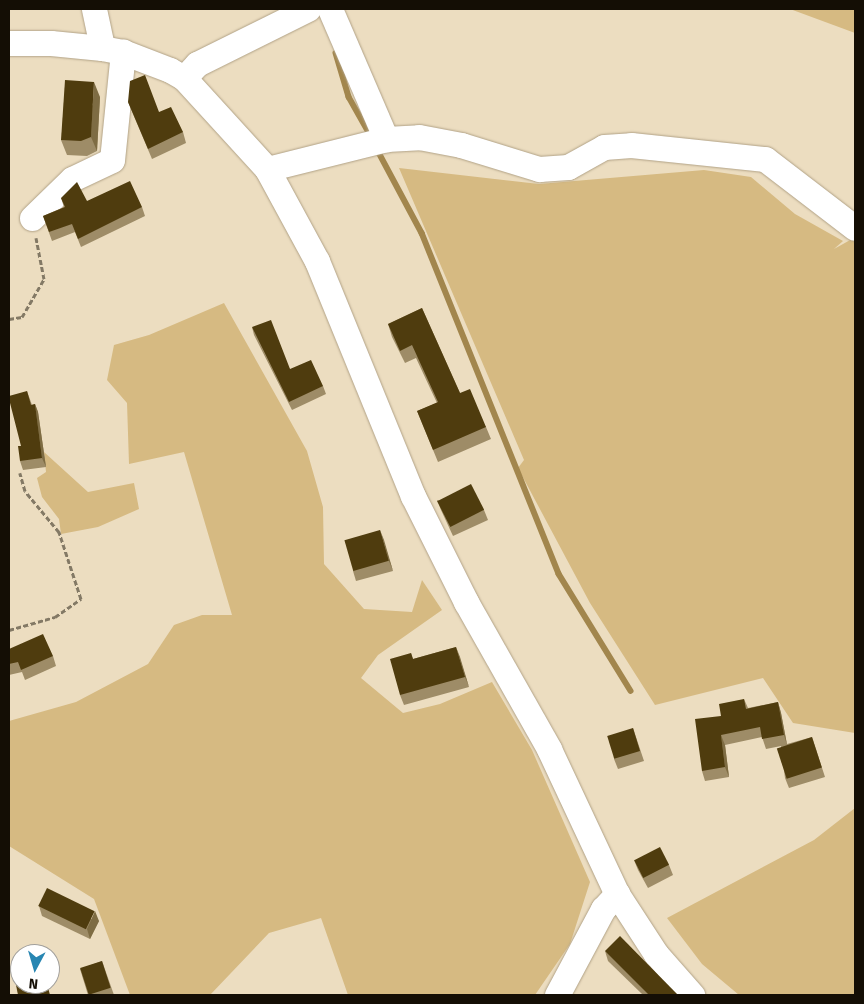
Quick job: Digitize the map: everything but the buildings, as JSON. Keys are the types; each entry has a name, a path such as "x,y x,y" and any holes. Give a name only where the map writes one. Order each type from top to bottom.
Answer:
{"street":[{"path":"32,218 72,179 112,160 113,50 94,9"},
{"path":"184,78 197,64 308,9"},
{"path":"330,9 386,139"},
{"path":"9,43 51,43 113,50 184,78 267,169 317,261 413,496 466,602 549,749 618,894 656,954 692,995"},
{"path":"267,169 386,139 427,139 539,169 568,167 604,147 631,145 765,159 855,228"},
{"path":"556,995 603,910 618,894"}],"path":[{"path":"9,319 22,317 44,279 32,218"},
{"path":"9,630 55,618 81,599 59,532 25,491 20,473"}],"shaded area":[{"path":"790,9 855,9 855,33"},
{"path":"399,168 539,184 704,170 751,177 795,214 843,241 834,249 852,239 855,242 855,733 793,723 763,678 655,705 590,603 518,468 524,460"},
{"path":"224,303 307,451 323,507 324,564 364,609 412,612 422,580 442,610 378,655 361,678 403,713 440,704 492,682 532,750 590,882 570,944 535,995 348,995 321,918 269,933 210,995 130,995 94,899 9,846 9,721 76,702 148,664 174,625 202,615 232,615 184,452 129,464 127,403 107,380 114,345 149,335"},
{"path":"44,452 88,492 134,483 139,509 98,527 61,534 59,519 42,497 37,478 46,472"},
{"path":"855,808 855,995 739,995 702,964 667,918 814,840"}],"waterway":[{"path":"336,53 349,97 371,136"},
{"path":"376,147 422,233 559,574 631,691"}]}
